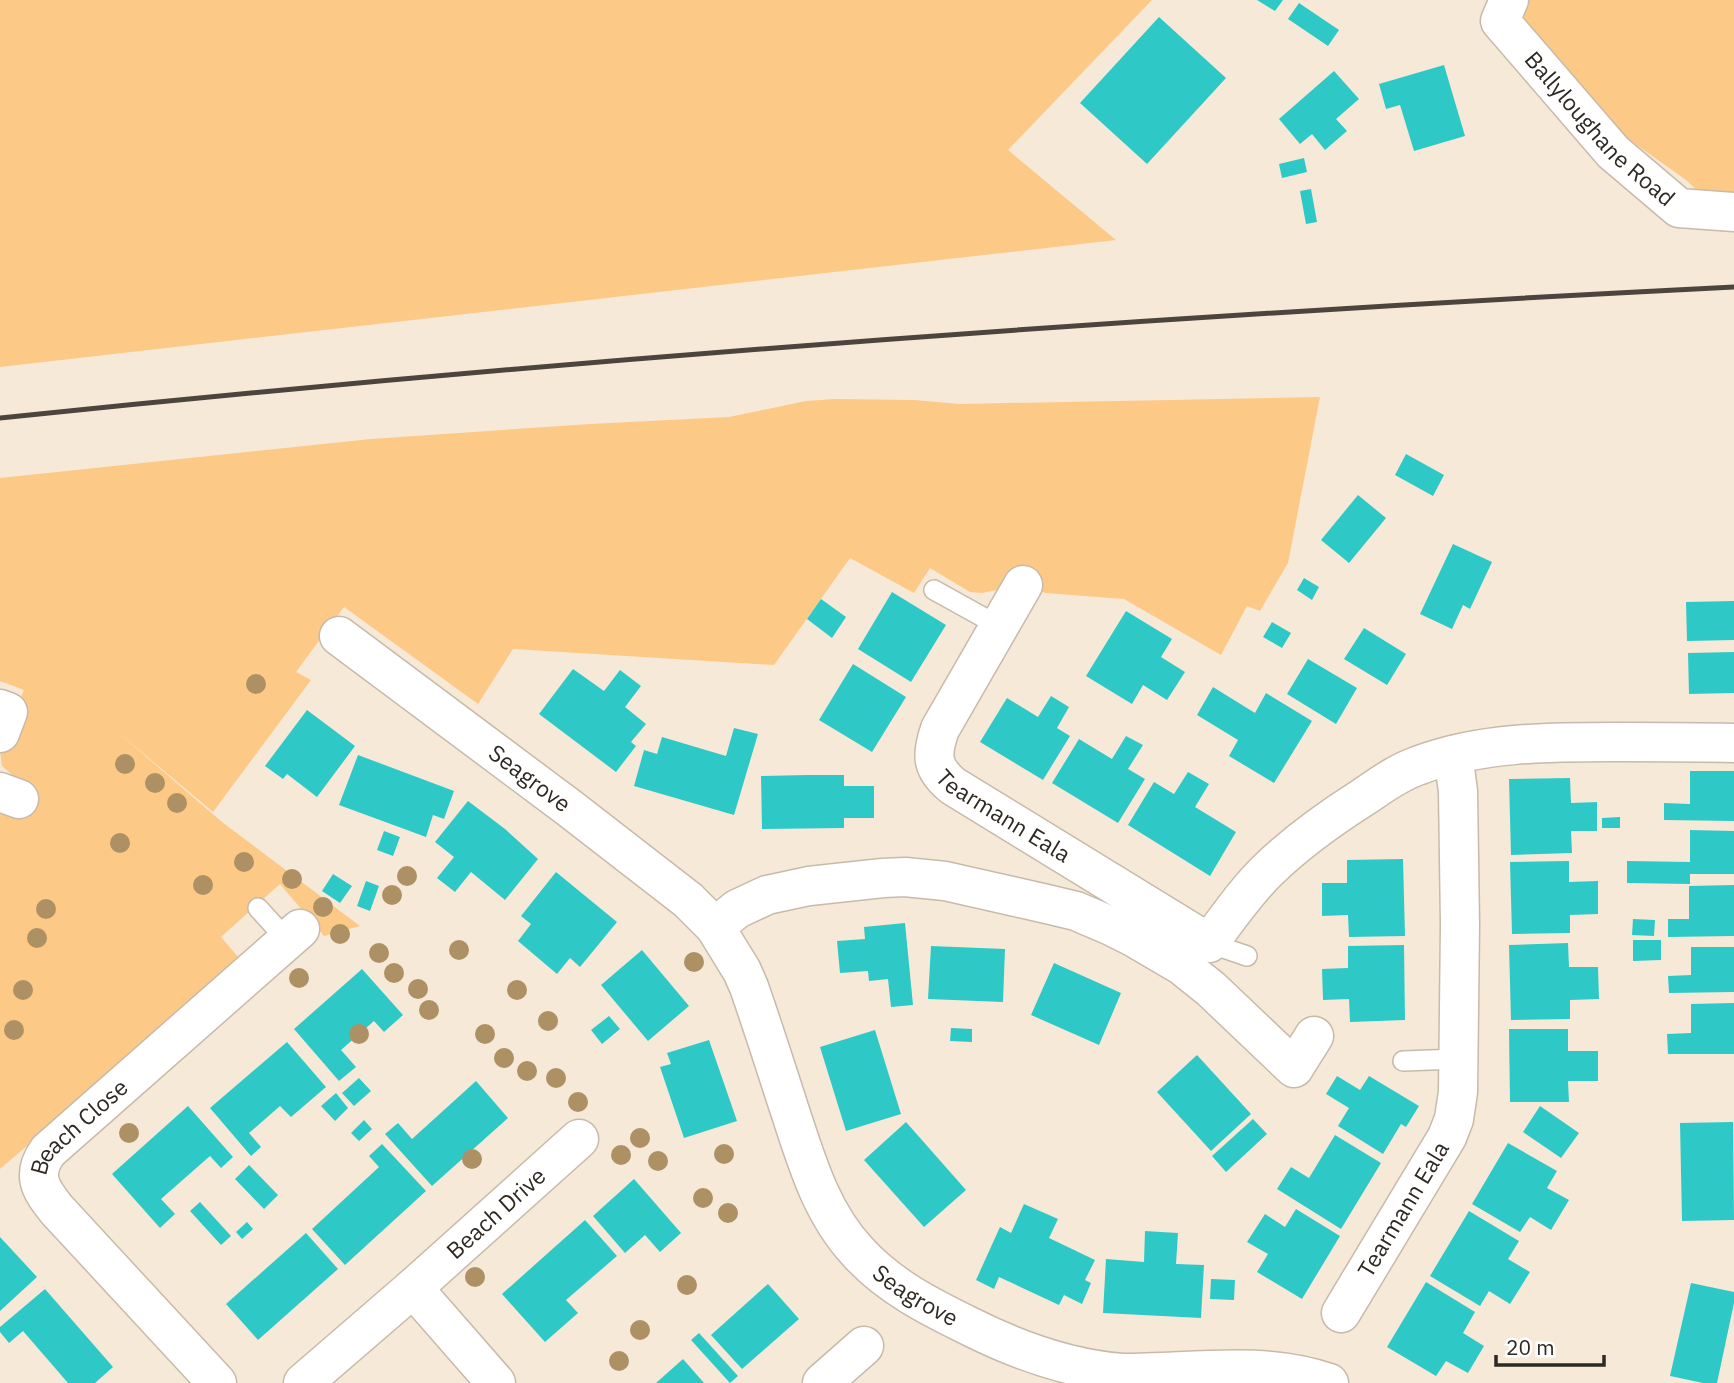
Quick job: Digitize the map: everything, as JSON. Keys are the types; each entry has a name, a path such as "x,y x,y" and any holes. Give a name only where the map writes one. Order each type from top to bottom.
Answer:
{"street":[{"name":"Ballyloughane Road","path":"1509,0 1500,22 1613,152 1679,208 1734,212"},
{"name":"Tearmann Eala","path":"1023,585 940,729 934,752 936,766 953,786 1209,943"},
{"name":"Seagrove","path":"339,636 568,807 688,900 715,927 749,987 807,1165 825,1205 839,1230 857,1252 908,1294 998,1341 1073,1367 1123,1373 1252,1369 1278,1371 1329,1383"},
{"path":"0,709 8,712 0,733"},
{"path":"1209,943 1255,884 1303,839 1403,772 1417,766 1478,750 1533,743 1734,743"},
{"name":"Tearmann Eala","path":"1341,1313 1447,1137 1454,1119 1457,1102 1460,925 1458,791 1453,755"},
{"path":"715,927 752,901 809,886 905,877 945,881 1076,911 1135,938 1181,965 1211,989 1294,1068 1314,1036"},
{"name":"Beach Close","path":"217,1383 57,1210 41,1188 38,1171 48,1151 293,935"},
{"name":"Beach Drive","path":"303,1383 579,1139"},
{"path":"413,1287 496,1383"},
{"path":"822,1383 864,1346"}],"lane":[{"path":"934,590 999,626"},
{"path":"258,908 293,935"},
{"name":"Tearmann Eala","path":"1209,943 1247,957"},
{"path":"1403,1060 1458,1059"}],"shaded area":[{"path":"0,0 1152,0 1008,150 1116,240 0,367"},
{"path":"1525,0 1734,0 1734,198 1703,196 1686,180 1617,131 1525,21"},
{"path":"1320,397 1288,563 1260,611 1247,606 1221,655 1124,599 1045,593 1009,576 997,590 970,592 930,568 914,593 850,558 774,665 513,649 478,704 344,607 296,672 311,680 213,812 114,729 222,822 360,926 324,936 280,884 221,937 239,958 237,967 0,1169 0,807 17,779 2,766 0,751 24,690 0,681 0,478 371,439 729,417 806,401 835,399 914,400 960,404"}],"building":[{"path":"1257,0 1283,0 1275,11"},
{"path":"1299,3 1339,30 1328,46 1288,19"},
{"path":"1159,17 1226,78 1147,164 1080,103"},
{"path":"1444,65 1465,136 1414,151 1400,105 1386,109 1379,84"},
{"path":"1334,71 1359,99 1336,119 1347,131 1325,150 1312,134 1300,144 1279,119"},
{"path":"1304,158 1307,172 1282,178 1279,164"},
{"path":"1311,189 1317,222 1306,224 1300,191"},
{"path":"1406,454 1444,475 1433,496 1395,475"},
{"path":"1358,495 1386,518 1349,563 1321,540"},
{"path":"1453,544 1492,562 1470,609 1463,605 1452,629 1420,614"},
{"path":"1304,578 1319,587 1312,600 1297,590"},
{"path":"892,592 946,625 911,682 858,649"},
{"path":"821,599 846,617 832,638 807,619"},
{"path":"1734,601 1734,640 1687,641 1686,602"},
{"path":"1126,611 1172,639 1161,657 1185,672 1167,700 1143,685 1132,704 1086,676"},
{"path":"1272,622 1291,633 1282,648 1263,637"},
{"path":"1364,628 1406,654 1387,685 1344,659"},
{"path":"1734,652 1734,693 1689,694 1688,653"},
{"path":"1308,659 1357,688 1336,724 1287,694"},
{"path":"853,664 906,697 872,752 819,720"},
{"path":"573,669 604,691 620,670 641,686 625,707 646,724 631,742 636,746 616,772 539,714"},
{"path":"1213,687 1255,713 1266,693 1312,721 1274,783 1229,756 1238,740 1197,715"},
{"path":"1051,696 1069,707 1057,728 1070,736 1043,780 980,742 1007,698 1038,717"},
{"path":"307,710 355,746 317,797 287,774 283,779 265,766"},
{"path":"734,728 758,734 734,815 634,786 644,750 657,754 662,737 726,756"},
{"path":"1126,736 1143,745 1128,769 1145,779 1118,823 1052,783 1079,739 1112,759"},
{"path":"358,755 454,791 444,819 433,815 426,837 339,805"},
{"path":"1690,771 1734,771 1734,821 1664,820 1664,803 1690,804"},
{"path":"1188,772 1209,784 1195,807 1236,832 1210,876 1128,825 1154,782 1174,794"},
{"path":"844,775 844,786 874,786 874,818 844,818 844,828 762,829 761,776"},
{"path":"1570,778 1571,803 1597,802 1597,831 1571,831 1572,853 1511,855 1509,779"},
{"path":"468,801 538,859 505,900 471,872 455,892 437,878 454,857 435,842"},
{"path":"1620,817 1620,828 1602,828 1602,818"},
{"path":"1690,830 1734,831 1734,874 1690,874 1690,884 1627,883 1627,861 1690,862"},
{"path":"384,831 400,837 393,856 377,850"},
{"path":"1403,859 1405,936 1349,937 1348,915 1322,916 1322,883 1347,883 1347,860"},
{"path":"1569,861 1569,882 1598,881 1598,914 1570,915 1570,933 1512,934 1510,862"},
{"path":"556,872 617,922 580,967 570,958 557,974 518,941 531,924 521,916"},
{"path":"333,874 352,886 340,903 322,891"},
{"path":"366,881 379,886 370,911 357,906"},
{"path":"1734,885 1734,936 1668,937 1668,919 1689,919 1689,886"},
{"path":"1633,919 1655,920 1654,936 1632,935"},
{"path":"905,923 913,1005 891,1007 888,979 869,981 868,971 840,973 837,941 865,939 864,927"},
{"path":"1633,940 1661,940 1661,960 1633,961"},
{"path":"1568,943 1569,967 1598,967 1599,999 1570,1000 1570,1019 1511,1020 1509,945"},
{"path":"1404,945 1405,1020 1350,1022 1349,999 1323,1000 1322,969 1348,968 1348,946"},
{"path":"931,946 1005,949 1003,1002 928,999"},
{"path":"1691,947 1734,947 1734,992 1669,993 1668,976 1691,975"},
{"path":"642,950 689,1006 648,1041 601,985"},
{"path":"1054,963 1121,993 1099,1045 1031,1015"},
{"path":"362,969 403,1015 384,1032 374,1021 341,1050 356,1067 339,1081 294,1029"},
{"path":"1734,1003 1734,1054 1668,1054 1667,1034 1691,1033 1691,1004"},
{"path":"609,1016 620,1029 602,1044 591,1030"},
{"path":"951,1028 972,1029 972,1042 950,1041"},
{"path":"1509,1029 1568,1029 1568,1051 1598,1051 1598,1081 1568,1081 1569,1102 1510,1102"},
{"path":"875,1030 901,1114 846,1131 820,1047"},
{"path":"709,1040 737,1121 684,1138 660,1067 671,1064 667,1053"},
{"path":"287,1042 326,1087 291,1117 280,1106 249,1133 261,1147 251,1156 210,1108"},
{"path":"1197,1055 1251,1114 1211,1151 1157,1092"},
{"path":"1337,1076 1360,1090 1369,1076 1419,1106 1406,1127 1401,1124 1383,1154 1338,1126 1349,1108 1326,1094"},
{"path":"359,1078 371,1091 354,1106 342,1093"},
{"path":"476,1081 508,1118 432,1186 385,1134 398,1123 412,1139"},
{"path":"336,1093 348,1108 335,1121 321,1106"},
{"path":"188,1106 233,1157 221,1168 210,1156 161,1199 175,1214 160,1228 112,1174"},
{"path":"1540,1106 1579,1133 1561,1158 1523,1132"},
{"path":"1253,1119 1267,1134 1226,1172 1212,1156"},
{"path":"364,1120 372,1129 359,1141 351,1133"},
{"path":"906,1122 966,1190 924,1227 864,1160"},
{"path":"1733,1122 1734,1220 1682,1221 1680,1123"},
{"path":"1335,1135 1381,1163 1341,1229 1277,1189 1291,1167 1309,1178"},
{"path":"1508,1143 1557,1171 1547,1188 1569,1200 1551,1230 1530,1217 1520,1232 1472,1204"},
{"path":"382,1144 426,1191 345,1265 312,1229 379,1167 369,1156"},
{"path":"249,1165 278,1195 264,1209 235,1179"},
{"path":"634,1179 681,1233 660,1252 645,1235 625,1253 593,1216"},
{"path":"200,1202 231,1236 221,1245 190,1211"},
{"path":"1024,1204 1058,1219 1049,1238 1095,1260 1085,1280 1091,1283 1082,1304 1064,1295 1059,1305 999,1277 994,1289 976,1280 1000,1227 1011,1233"},
{"path":"1296,1209 1340,1236 1302,1299 1257,1272 1268,1254 1247,1242 1265,1214 1285,1227"},
{"path":"1469,1211 1519,1241 1508,1259 1530,1272 1510,1304 1489,1291 1480,1306 1430,1276"},
{"path":"585,1220 617,1256 566,1300 578,1313 545,1342 502,1294"},
{"path":"247,1222 253,1229 242,1239 236,1232"},
{"path":"1145,1231 1178,1233 1176,1264 1204,1265 1201,1318 1103,1313 1106,1259 1144,1262"},
{"path":"306,1233 338,1269 258,1340 226,1304"},
{"path":"0,1237 37,1277 0,1311"},
{"path":"1211,1279 1235,1280 1234,1300 1210,1299"},
{"path":"1426,1282 1475,1312 1463,1333 1484,1346 1468,1373 1446,1361 1436,1376 1387,1347"},
{"path":"1691,1283 1734,1292 1717,1383 1670,1376"},
{"path":"768,1284 799,1319 742,1369 711,1335"},
{"path":"45,1289 113,1367 95,1383 68,1383 23,1331 9,1343 0,1332 0,1327"},
{"path":"699,1333 738,1376 730,1383 691,1340"},
{"path":"683,1359 704,1383 656,1383"}],"railway":[{"path":"0,418 433,376 866,341 1300,311 1734,287"}]}
